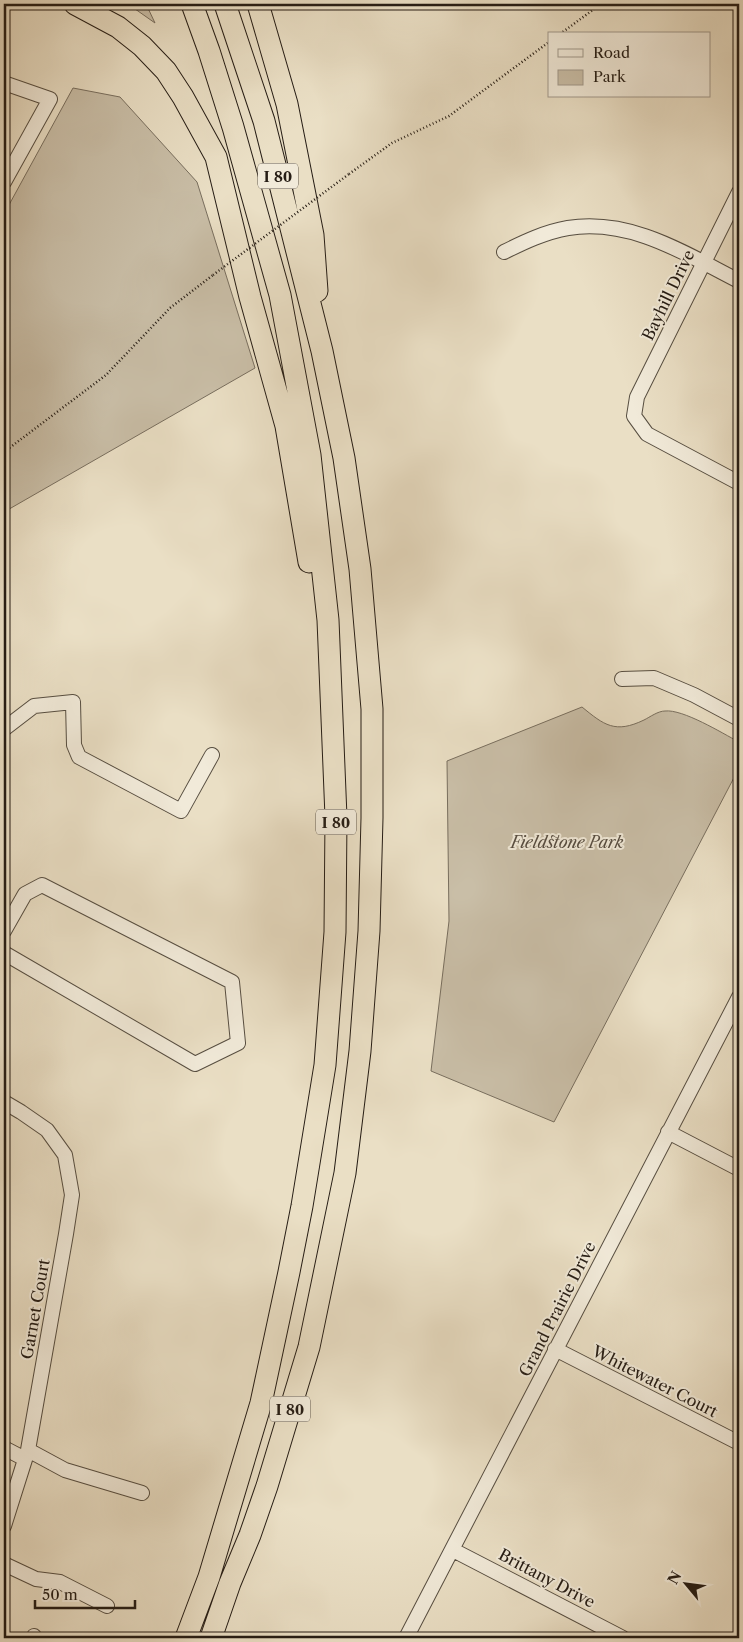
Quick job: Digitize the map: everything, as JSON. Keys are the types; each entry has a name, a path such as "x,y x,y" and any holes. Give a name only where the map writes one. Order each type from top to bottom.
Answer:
{"highway":[{"path":"75,4 118,27 142,46 166,71 183,97 216,157 250,297 286,426 331,700"},
{"name":"I 80","path":"186,1638 209,1577 261,1403 302,1206 325,1065 335,932 336,817 328,620 310,455 280,294 234,127 210,51 192,4"},
{"name":"I 80","path":"211,1638 230,1583 250,1534 309,1347 345,1173 360,1050 369,931 372,818 372,709 358,551 344,458 322,352 264,121 225,4"},
{"path":"258,4 287,104 313,235 322,352"}],"street":[{"path":"4,83 50,99 4,182"},
{"name":"Bayhill Drive","path":"739,192 637,397 634,416 647,434 739,483"},
{"path":"504,252 550,232 569,228 611,228 651,237 739,281"},
{"path":"622,678 654,678 739,719"},
{"path":"4,729 34,706 73,702 74,745 79,757 181,811 212,755"},
{"path":"4,931 25,894 42,886 232,982 238,1043 195,1064 4,953"},
{"name":"Grand Prairie Drive","path":"406,1638 454,1550 555,1349 739,997"},
{"name":"Garnet Court","path":"4,1102 47,1130 66,1155 72,1195 26,1454 5,1521"},
{"path":"668,1132 739,1169"},
{"name":"Whitewater Court","path":"555,1349 739,1443"},
{"path":"4,1448 26,1454 65,1470 142,1493"},
{"name":"Brittany Drive","path":"454,1550 624,1638"},
{"path":"4,1564 36,1579 60,1582 107,1606"}],"path":[{"path":"563,32 601,4"},
{"path":"4,452 106,375 170,308 212,275 392,143 450,116 548,43"}],"green space":[{"path":"128,4 146,4 155,23"},
{"path":"73,88 120,97 197,182 255,368 4,512 4,214"},
{"name":"Fieldstone Park","path":"582,707 604,723 617,727 634,724 662,711 673,711 682,714 739,742 739,768 554,1122 431,1071 449,921 447,761"}]}
